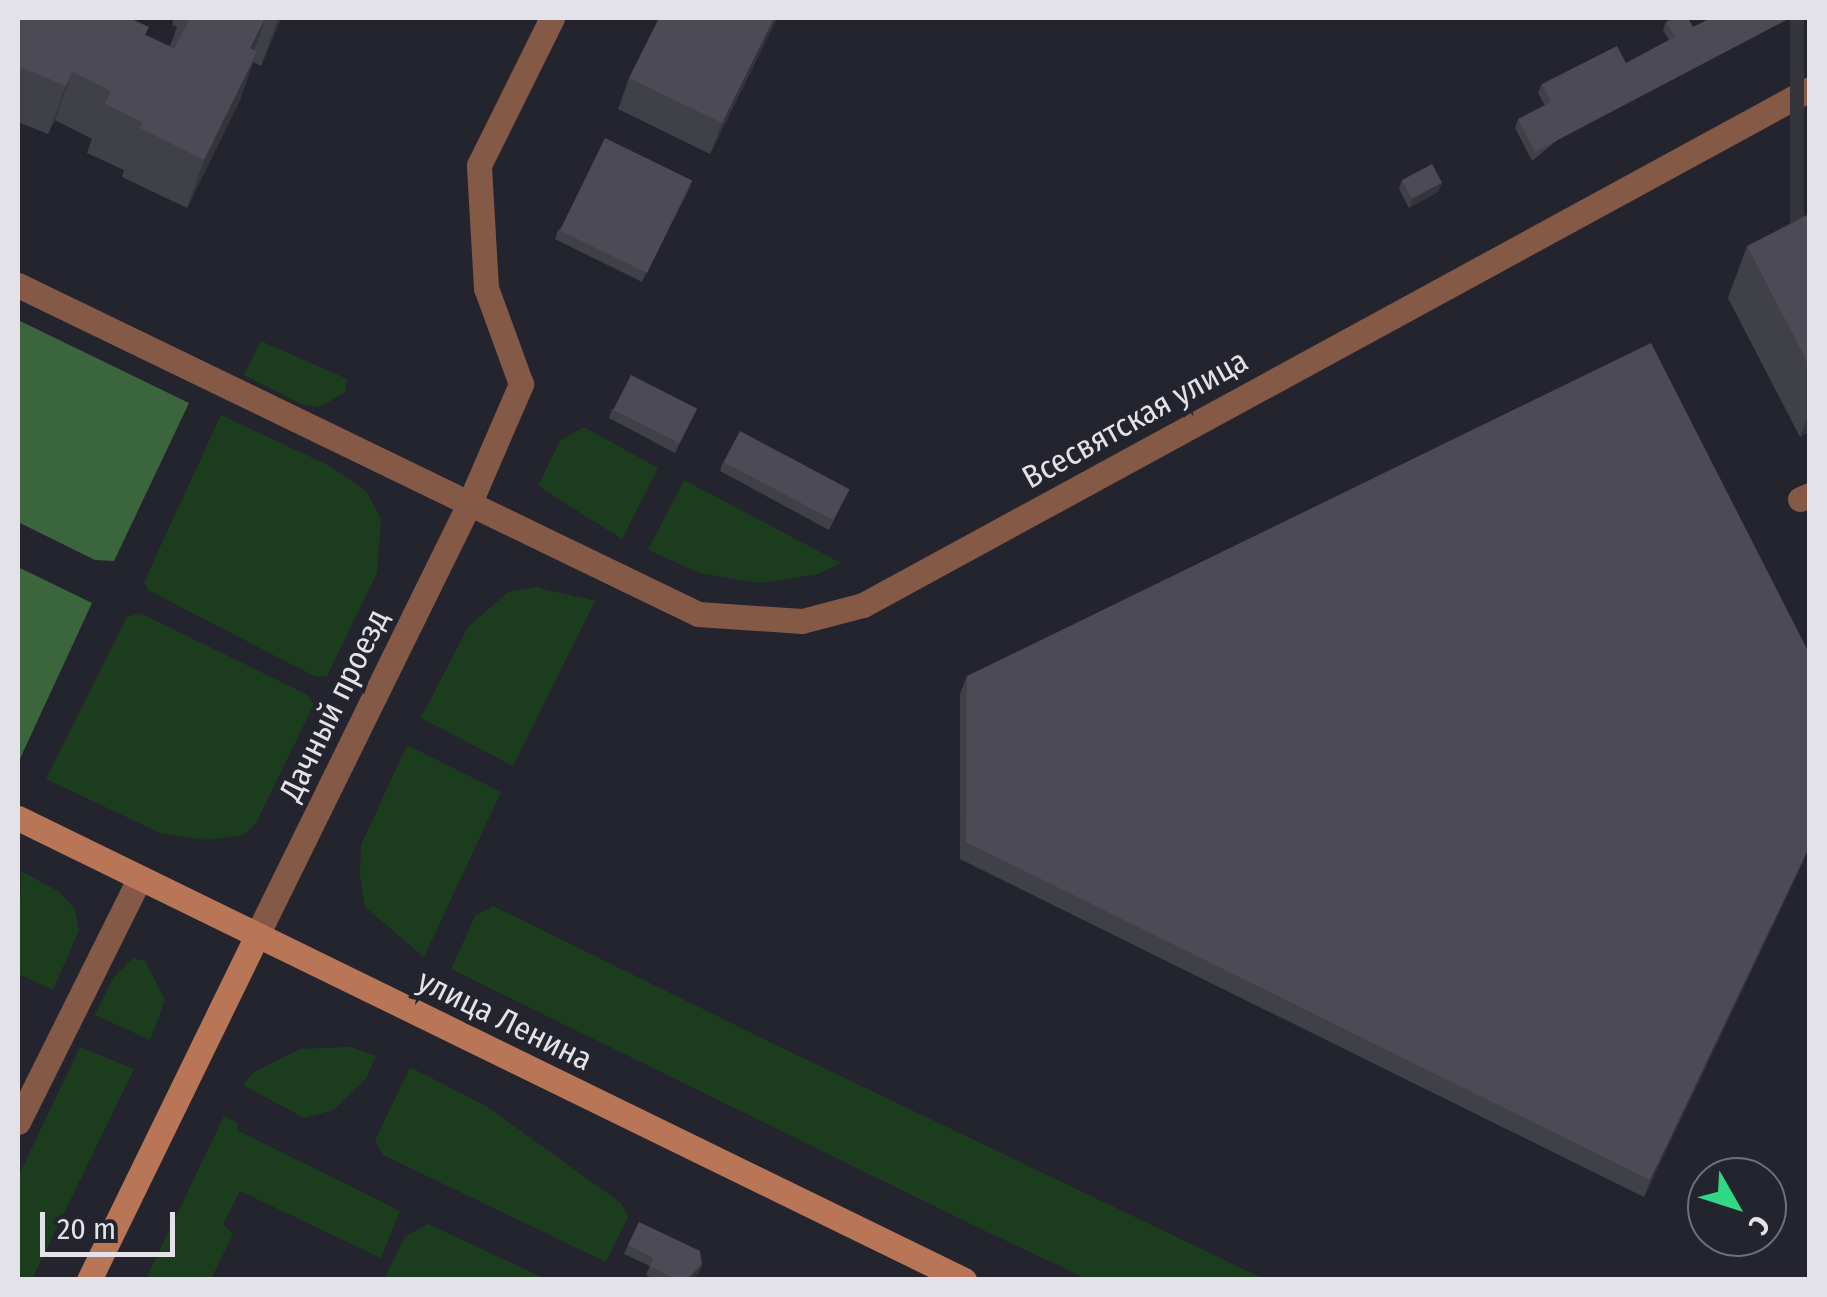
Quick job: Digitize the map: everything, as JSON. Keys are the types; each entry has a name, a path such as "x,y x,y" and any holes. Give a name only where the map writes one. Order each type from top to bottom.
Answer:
{"main road":[{"name":"улица Ленина","path":"18,818 964,1280"},
{"path":"89,1280 256,937"}],"street":[{"name":"Дачный проезд","path":"256,937 470,502 521,384 486,288 479,166 552,18"},
{"name":"Всесвятская улица","path":"18,285 698,614 802,621 863,606 1810,89"},
{"path":"18,1122 138,878"}],"green space":[{"path":"18,320 189,403 114,561 95,560 18,522"},
{"path":"261,341 347,379 345,392 320,407 303,405 244,375"},
{"path":"221,415 330,466 366,491 381,519 377,573 327,676 316,677 148,590 144,582"},
{"path":"584,427 658,468 622,539 538,486 560,441"},
{"path":"684,480 841,563 818,574 760,583 700,573 648,550"},
{"path":"18,567 92,603 18,763"},
{"path":"535,587 595,601 513,766 421,718 468,627 508,592"},
{"path":"140,613 306,694 314,704 255,825 243,835 206,840 160,833 46,779 127,617"},
{"path":"407,745 501,792 424,957 365,907 360,875 361,845"},
{"path":"21,871 60,892 75,910 79,930 53,990 18,974"},
{"path":"493,906 1264,1279 1087,1279 983,1230 451,969 475,916"},
{"path":"133,958 145,961 165,1000 150,1040 95,1015 113,978"},
{"path":"80,1047 134,1069 32,1279 18,1279 18,1177"},
{"path":"351,1047 376,1056 366,1079 333,1110 304,1118 243,1085 254,1072 300,1049"},
{"path":"410,1067 486,1106 621,1203 628,1217 606,1262 383,1155 375,1141"},
{"path":"224,1116 237,1122 237,1130 400,1211 381,1258 240,1191 223,1224 233,1234 211,1279 146,1279"},
{"path":"428,1224 546,1279 384,1279 405,1237"}],"building":[{"path":"18,18 129,18 149,27 145,35 174,49 190,18 265,18 250,48 257,52 204,160 140,128 142,122 105,104 111,91 72,72 66,86 18,66"},
{"path":"659,18 774,18 722,123 629,78"},
{"path":"1688,18 1693,27 1711,18 1790,18 1535,152 1518,119 1551,102 1542,84 1617,46 1626,63 1675,37 1666,22"},
{"path":"605,138 692,181 647,273 560,231"},
{"path":"1432,164 1442,183 1412,199 1402,180"},
{"path":"1810,216 1810,367 1747,246"},
{"path":"1651,343 1808,651 1810,845 1650,1180 966,842 967,676"},
{"path":"631,375 697,409 679,443 613,410"},
{"path":"740,431 849,489 833,520 724,462"},
{"path":"639,1222 700,1251 702,1264 686,1280 677,1280 650,1266 653,1258 628,1245"}]}
